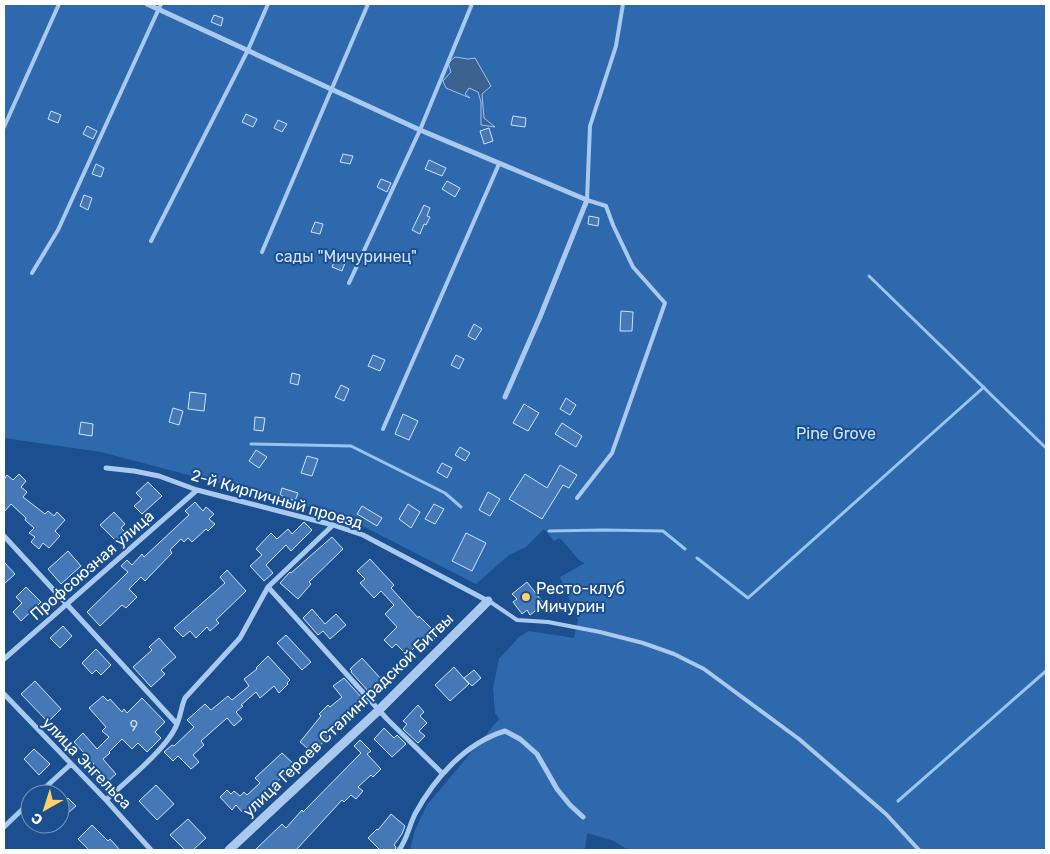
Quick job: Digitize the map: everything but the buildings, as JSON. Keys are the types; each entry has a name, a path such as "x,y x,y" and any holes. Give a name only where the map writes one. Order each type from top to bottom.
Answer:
{"street":[{"path":"147,4 160,6 248,50 420,130 587,200 540,317 505,397"},
{"name":"2-й Кирпичный проезд","path":"106,468 159,476 197,490 363,535 488,601"},
{"name":"Профсоюзная улица","path":"4,659 197,490"},
{"path":"106,800 166,743 177,724 185,698 240,638 268,587 333,526"},
{"path":"4,536 177,724"},
{"path":"268,587 379,710 442,773"},
{"name":"улица Героев Сталинградской Битвы","path":"229,850 379,710 488,601"},
{"name":"улица Энгельса","path":"4,694 106,800 151,850"},
{"path":"399,850 415,815 442,773 461,756 493,735 505,731 520,739 537,754 557,789 583,817"},
{"path":"49,784 71,764"},
{"path":"4,827 20,812"}],"lane":[{"path":"4,127 59,4"},
{"path":"151,241 248,50 268,4"},
{"path":"262,252 368,4"},
{"path":"350,283 420,130 472,4"},
{"path":"577,498 612,453 664,303 634,267 613,225 606,206 587,200 590,126 616,46 624,4"},
{"path":"32,273 58,230 160,6"},
{"path":"383,429 498,164"},
{"path":"488,601 517,620 548,622 609,634 674,654 704,669 799,739 886,814 919,850"}],"green space":[{"path":"4,4 1046,4 1046,850 628,850 614,841 587,833 585,850 410,850 415,830 427,805 499,719 495,713 493,688 499,659 519,637 529,631 574,638 578,620 560,577 585,563 580,561 560,538 554,541 544,529 526,547 509,555 476,584 341,515 101,452 4,438"}],"shaded area":[{"path":"455,57 475,58 491,86 482,94 484,118 495,127 481,125 481,102 478,92 469,88 465,94 470,98 446,88 443,81 451,72 448,63"}],"waterway":[{"path":"869,276 1046,448"},
{"path":"697,558 748,598 984,387"},
{"path":"251,444 351,446 445,493 461,507"},
{"path":"549,531 663,531 685,549"},
{"path":"898,801 1046,671"}],"place":[{"name":"Ресто-клуб Мичурин","path":"526,597"}],"park label":[{"name":"сады \"Мичуринец\"","path":"346,256"},
{"name":"Pine Grove","path":"836,433"}]}
